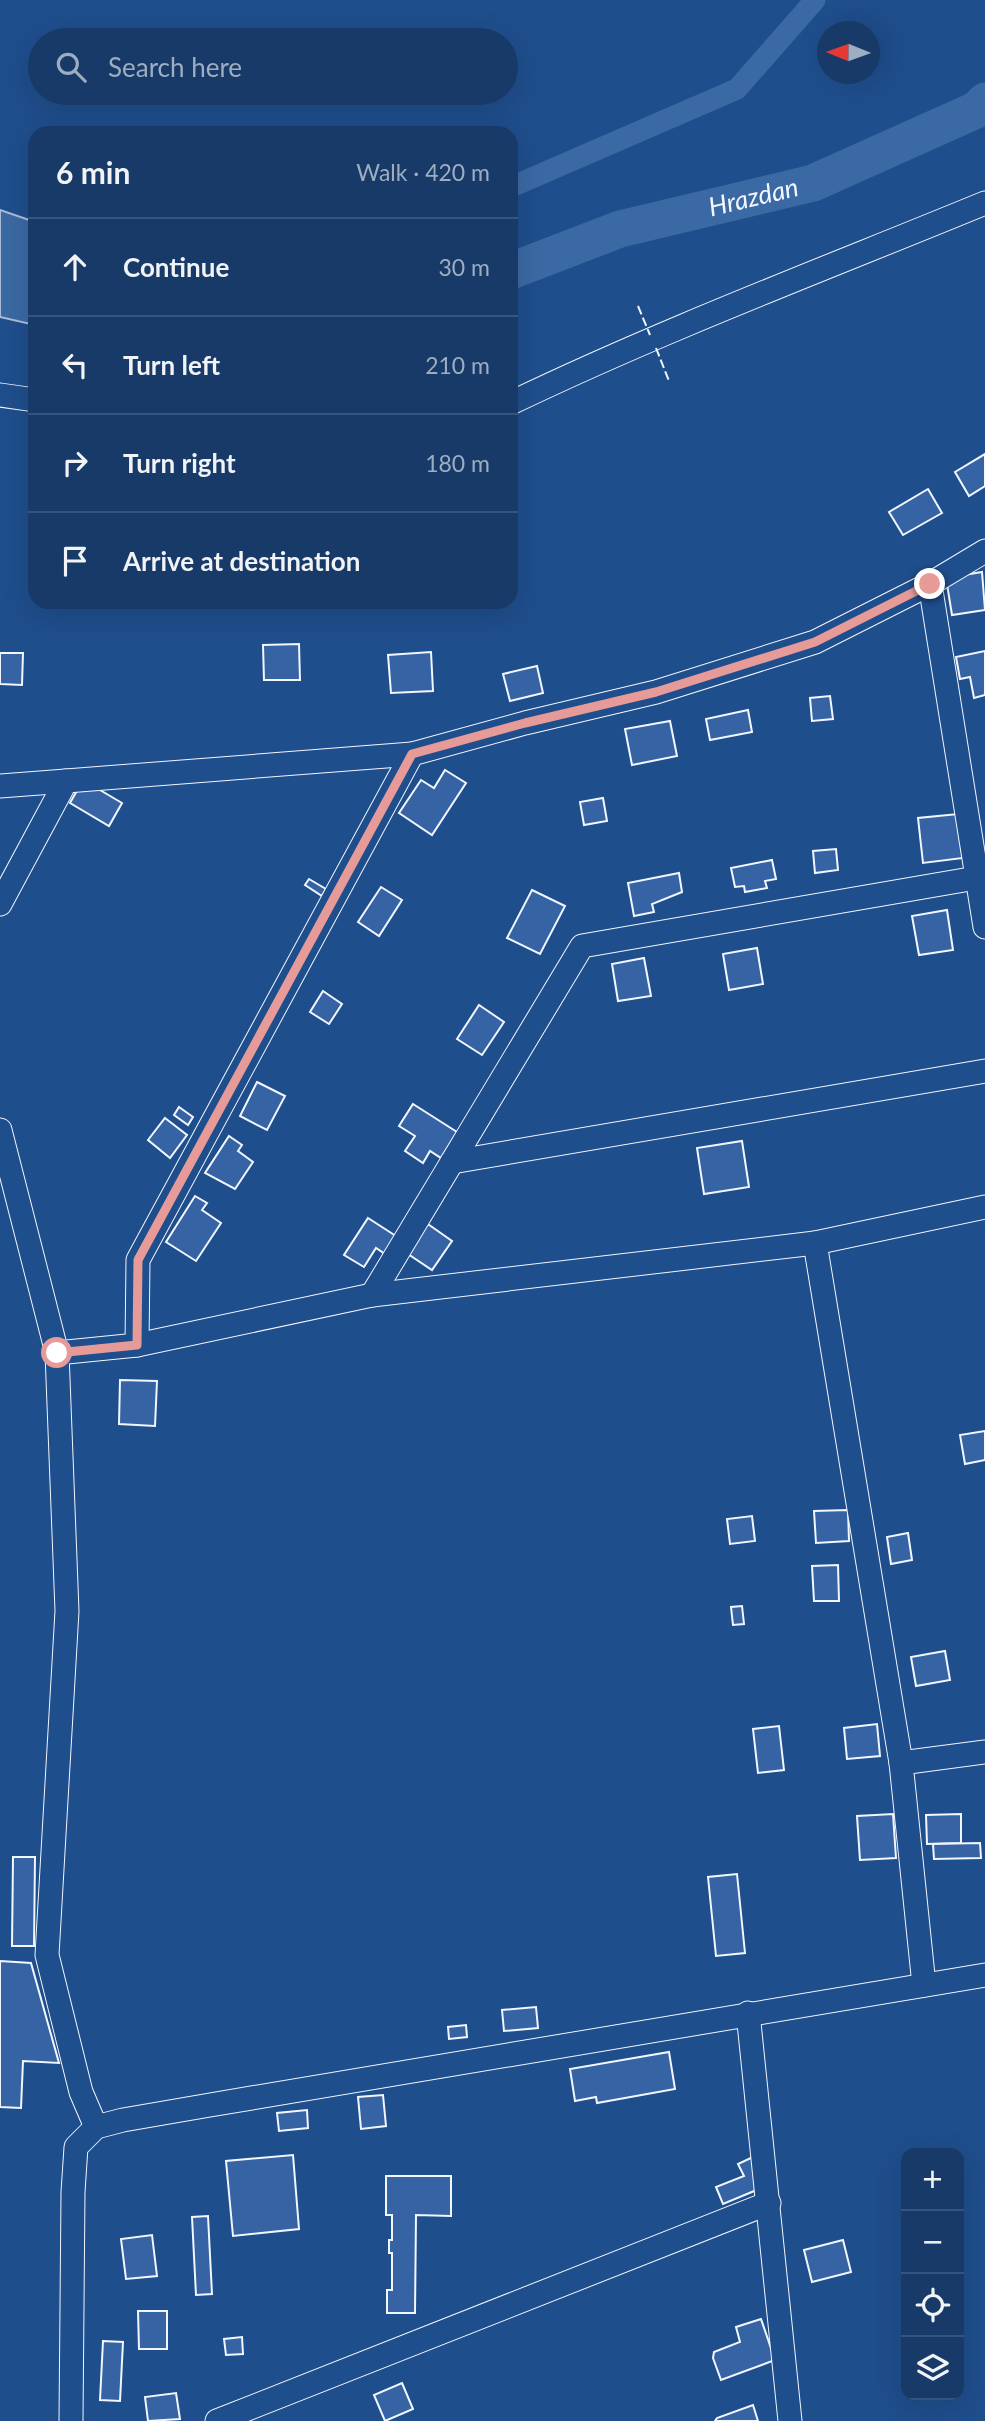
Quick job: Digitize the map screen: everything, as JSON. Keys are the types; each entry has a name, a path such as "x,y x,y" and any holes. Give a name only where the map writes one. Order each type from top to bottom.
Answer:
{"street":[{"path":"518,400 985,203"},
{"path":"0,395 28,399"},
{"path":"0,786 412,754 525,723 656,692 815,642 930,584 985,551"},
{"path":"930,584 985,927"},
{"path":"137,1345 138,1260 412,754"},
{"path":"0,904 66,781"},
{"path":"372,1295 582,946 976,878"},
{"path":"452,1162 985,1071"},
{"path":"0,1130 57,1353 67,1611 47,1955 81,2092 96,2127"},
{"path":"57,1353 137,1345 372,1295 815,1243 985,1208"},
{"path":"815,1243 901,1763 925,1984"},
{"path":"901,1763 985,1752"},
{"path":"71,2421 73,2192 76,2147 96,2127 135,2118 748,2013 985,1975"},
{"path":"748,2013 790,2421"},
{"path":"217,2421 769,2203"}],"water":[{"path":"0,210 28,220 28,323 0,317"}],"building":[{"path":"985,454 985,486 969,496 955,472"},
{"path":"928,489 942,513 903,535 889,512"},
{"path":"982,572 985,610 952,615 946,578"},
{"path":"299,644 300,680 264,680 263,645"},
{"path":"985,651 985,695 974,698 970,677 960,679 956,657"},
{"path":"431,652 433,691 391,693 388,655"},
{"path":"0,653 23,653 22,685 0,684"},
{"path":"537,666 543,693 510,701 503,674"},
{"path":"830,696 833,719 812,721 810,698"},
{"path":"748,710 752,732 710,740 706,719"},
{"path":"670,721 677,756 632,765 625,729"},
{"path":"445,770 466,783 432,835 399,813 421,780 434,788"},
{"path":"83,780 122,803 109,826 70,803"},
{"path":"603,798 607,821 584,825 580,802"},
{"path":"958,814 963,858 923,863 918,818"},
{"path":"836,849 838,870 815,873 813,851"},
{"path":"772,860 776,879 765,881 767,888 745,892 744,886 735,887 731,868"},
{"path":"679,873 682,892 652,904 654,912 634,916 628,883"},
{"path":"309,879 326,889 322,896 305,885"},
{"path":"381,887 402,900 379,936 358,922"},
{"path":"532,890 565,906 540,954 507,938"},
{"path":"947,910 953,950 919,955 912,916"},
{"path":"757,948 763,984 729,990 723,954"},
{"path":"644,958 651,996 618,1001 612,964"},
{"path":"323,991 342,1004 329,1024 310,1012"},
{"path":"479,1005 504,1022 482,1055 457,1039"},
{"path":"257,1082 285,1096 267,1130 240,1116"},
{"path":"413,1104 457,1132 441,1158 430,1151 423,1163 405,1151 415,1136 399,1126"},
{"path":"179,1107 193,1117 188,1125 174,1115"},
{"path":"165,1118 187,1135 170,1158 148,1140"},
{"path":"229,1136 242,1145 238,1151 253,1162 235,1189 205,1173"},
{"path":"742,1141 749,1187 704,1194 697,1148"},
{"path":"195,1196 207,1203 202,1210 221,1223 196,1261 166,1242"},
{"path":"368,1218 399,1238 388,1256 376,1248 364,1267 344,1255"},
{"path":"425,1222 452,1241 432,1270 405,1252"},
{"path":"120,1380 157,1381 155,1426 119,1424"},
{"path":"985,1431 985,1460 965,1464 960,1435"},
{"path":"848,1510 849,1541 816,1543 814,1511"},
{"path":"752,1516 755,1541 730,1544 727,1519"},
{"path":"908,1533 912,1560 891,1564 887,1537"},
{"path":"838,1565 839,1601 814,1601 812,1566"},
{"path":"742,1606 744,1624 733,1625 731,1607"},
{"path":"945,1651 950,1680 916,1686 911,1657"},
{"path":"877,1724 880,1756 847,1759 844,1728"},
{"path":"779,1726 784,1770 758,1773 753,1729"},
{"path":"893,1814 896,1858 860,1860 857,1816"},
{"path":"961,1814 961,1843 927,1844 926,1815"},
{"path":"980,1843 981,1858 934,1859 933,1844"},
{"path":"13,1857 35,1857 34,1946 12,1946"},
{"path":"737,1874 745,1953 716,1956 708,1877"},
{"path":"0,1961 31,1963 59,2063 23,2061 21,2108 0,2107"},
{"path":"536,2007 538,2028 504,2031 502,2010"},
{"path":"466,2025 467,2037 449,2039 448,2027"},
{"path":"669,2052 675,2089 597,2103 596,2097 575,2101 570,2069"},
{"path":"383,2095 386,2126 361,2129 358,2097"},
{"path":"307,2110 308,2128 279,2131 277,2113"},
{"path":"293,2155 299,2229 233,2236 226,2161"},
{"path":"755,2156 759,2189 723,2204 716,2187 744,2176 738,2164"},
{"path":"386,2176 451,2176 451,2216 416,2215 415,2313 387,2313 387,2290 392,2290 392,2253 389,2253 389,2240 392,2240 392,2215 386,2215"},
{"path":"208,2216 212,2294 196,2295 192,2217"},
{"path":"152,2235 157,2276 126,2279 121,2239"},
{"path":"843,2240 851,2272 812,2282 804,2250"},
{"path":"138,2311 167,2311 167,2349 139,2349"},
{"path":"761,2319 775,2360 721,2380 713,2358 714,2352 740,2342 736,2327"},
{"path":"242,2337 243,2354 226,2355 224,2339"},
{"path":"103,2341 123,2342 120,2401 100,2400"},
{"path":"402,2383 413,2409 385,2421 374,2395"},
{"path":"176,2393 180,2419 148,2421 145,2397"},
{"path":"753,2405 758,2421 715,2421 717,2418"}],"waterway":[{"path":"518,184 737,89 815,0"},
{"name":"Hrazdan","path":"518,268 620,229 813,183 976,110 985,101"}],"fence":[{"path":"638,306 650,335"},
{"path":"656,348 669,381"}],"route":[{"path":"57,1353 137,1345 138,1260 412,754 525,723 656,692 815,642 930,584"}]}
